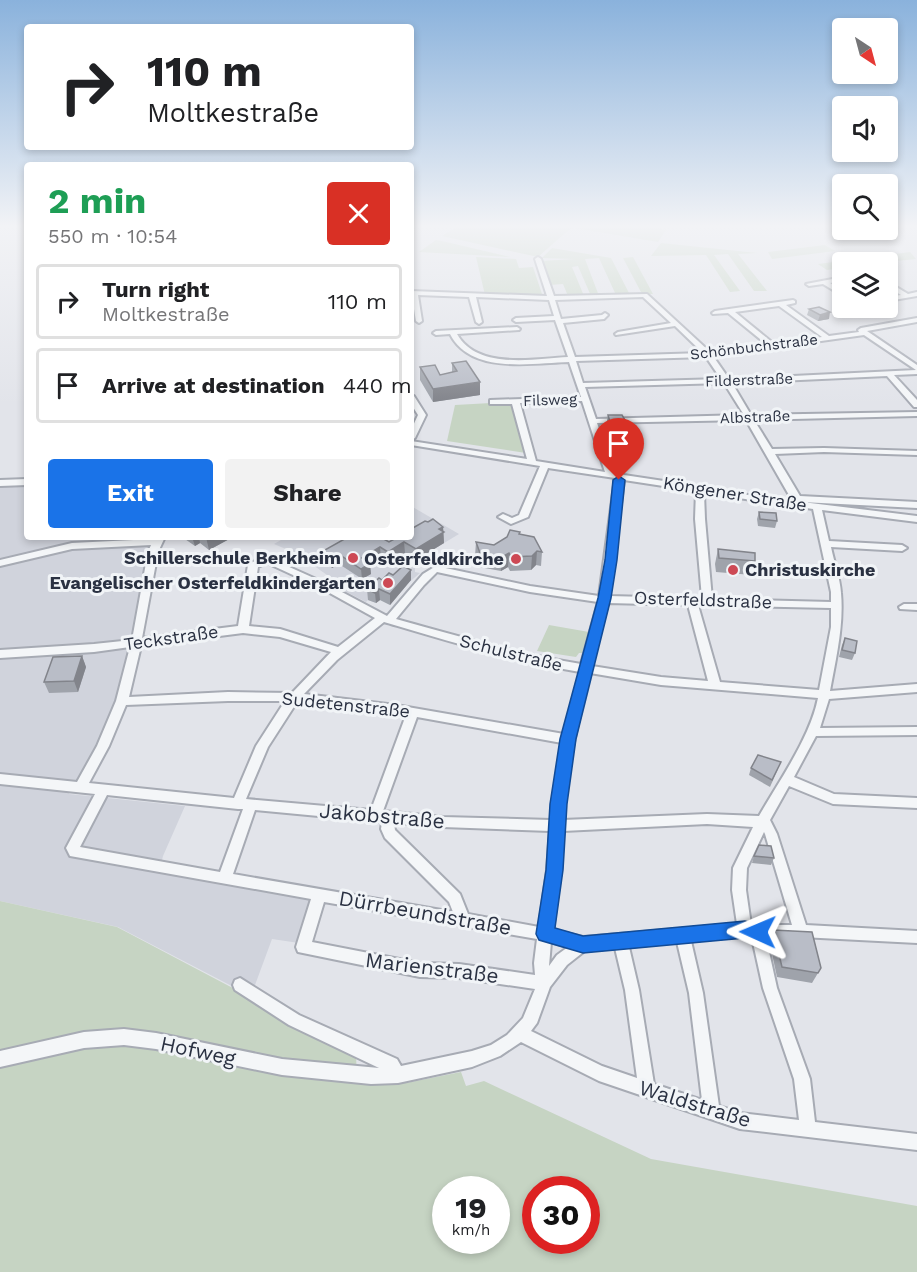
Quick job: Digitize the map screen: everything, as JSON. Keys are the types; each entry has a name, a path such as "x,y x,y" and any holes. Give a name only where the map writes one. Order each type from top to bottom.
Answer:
{"street":[{"path":"544,983 541,963 559,826 558,804 568,739 604,598 611,560 615,474 593,421 546,285"},
{"path":"898,291 906,296"},
{"path":"414,293 550,298 645,296 708,355 770,452 798,502 917,505"},
{"path":"898,297 917,294"},
{"path":"472,296 479,322"},
{"path":"414,298 419,321"},
{"path":"715,313 792,302"},
{"path":"781,304 828,338"},
{"path":"729,311 772,346"},
{"path":"516,320 557,320 604,317 605,315"},
{"name":"Schönbuchstraße","path":"453,332 456,340 491,361 708,355 828,338 917,320"},
{"path":"618,334 676,324"},
{"path":"436,333 517,329"},
{"path":"863,332 917,370"},
{"name":"Filderstraße","path":"580,385 891,375 917,370"},
{"path":"891,375 917,405"},
{"name":"Filsweg","path":"493,402 585,399"},
{"name":"Filsweg","path":"515,401 532,461"},
{"path":"414,403 422,415 414,432"},
{"name":"Albstraße","path":"593,421 917,414"},
{"name":"Köngener Straße","path":"414,443 798,502 817,507 917,519"},
{"path":"770,452 824,450 917,453"},
{"path":"503,517 511,521 523,517 545,464"},
{"path":"1,486 24,482"},
{"path":"700,488 700,519 707,601"},
{"path":"808,1129 802,1079 739,890 740,868 753,838 765,822 813,732 824,693 836,627 837,605 817,507"},
{"path":"0,563 72,546 159,540"},
{"path":"80,788 103,746 122,701 136,644 153,552 159,540"},
{"path":"825,544 902,548"},
{"name":"Schulstraße","path":"243,629 253,565 265,560 280,564 386,618 484,648 585,670 661,681 839,695 917,688"},
{"name":"Osterfeldstraße","path":"386,618 409,599 429,572 439,569 530,589 604,598 837,605"},
{"path":"692,600 716,684"},
{"path":"904,607 917,607"},
{"path":"225,877 245,805 246,779 262,743 279,715 293,697 339,651 386,618"},
{"name":"Teckstraße","path":"0,654 136,644 243,629 280,633 339,651"},
{"name":"Sudetenstraße","path":"122,701 230,695 293,697 413,712 568,739"},
{"path":"413,712 382,817 390,834 458,902 463,920"},
{"path":"813,732 917,731"},
{"name":"Jakobstraße","path":"0,779 382,817 559,826 707,819 765,822"},
{"path":"786,779 833,799 917,803"},
{"name":"Dürrbeundstraße","path":"103,790 74,851 545,934 583,944 751,931 801,931 917,937"},
{"path":"765,822 771,834 801,931"},
{"name":"Marienstraße","path":"320,894 303,947 420,970 459,971 544,983"},
{"path":"683,936 696,993 712,1111"},
{"path":"621,942 632,990 647,1090"},
{"path":"520,1034 533,1016 544,983 562,960 583,944"},
{"path":"240,985 294,1020 391,1065 398,1075"},
{"name":"Waldstraße","path":"520,1034 592,1070 749,1123 917,1142"},
{"name":"Hofweg","path":"0,1059 84,1040 124,1037 156,1041 282,1067 357,1075 398,1075 485,1054 504,1046 520,1034"}],"shaded area":[{"path":"24,484 24,540 153,540 150,546 136,628 118,693 85,772 78,777 69,794 185,806 163,856 159,872 315,899 299,943 272,939 251,996 118,927 0,901 0,485"},
{"path":"414,508 459,534 416,560 397,548 395,550 415,565 415,572 420,573 407,584 390,605 380,600 376,603 368,600 366,602 331,584 334,580 313,565 295,553 274,544 281,540 414,540"}],"green space":[{"path":"483,285 539,285 543,297 485,295"},
{"path":"564,285 580,285 584,296 568,296"},
{"path":"586,285 595,285 599,296 591,296"},
{"path":"612,285 625,285 630,295 616,295"},
{"path":"637,285 648,285 653,294 642,294"},
{"path":"726,285 736,285 740,291 730,292"},
{"path":"750,285 763,285 767,291 754,291"},
{"path":"509,402 512,404 526,453 447,441 455,405"},
{"path":"549,625 589,632 582,653 576,657 537,651"},
{"path":"0,901 117,927 356,1053 357,1084 406,1083 461,1072 466,1086 484,1081 651,1159 917,1206 917,1272 0,1272"}],"building":[{"path":"819,307 830,312 820,315 809,309"},
{"path":"466,361 480,382 433,389 420,367 435,365 440,375 457,371 452,363"},
{"path":"608,415 622,415 631,430 627,430 635,449 618,450"},
{"path":"759,512 776,513 777,521 760,519"},
{"path":"433,519 443,527 439,529 444,532 416,549 404,542 388,552 380,547 362,558 370,563 361,569 337,553 331,557 323,551 343,540 385,540 389,542 414,540 414,527 425,521"},
{"path":"510,530 534,537 542,552 537,551 532,556 511,557 509,553 502,557 480,553 476,542 494,545 507,537"},
{"path":"718,549 755,553 755,561 719,558"},
{"path":"403,566 411,570 390,594 379,589 375,593 367,589 379,578 382,580 389,573 393,575"},
{"path":"845,638 857,641 855,653 842,650"},
{"path":"82,656 74,681 44,682 53,657"},
{"path":"758,755 781,762 772,780 751,768"},
{"path":"759,845 771,846 774,858 754,856"},
{"path":"773,930 812,932 821,968 818,973 782,967"}],"place":[{"name":"Schillerschule Berkheim","path":"353,558"},
{"name":"Osterfeldkirche","path":"516,559"},
{"name":"Christuskirche","path":"733,570"},
{"name":"Evangelischer Osterfeldkindergarten","path":"388,583"}],"route":[{"path":"619,480 616,521 604,598 568,739 558,804 559,826 545,934 583,944 745,930 758,932"}]}
